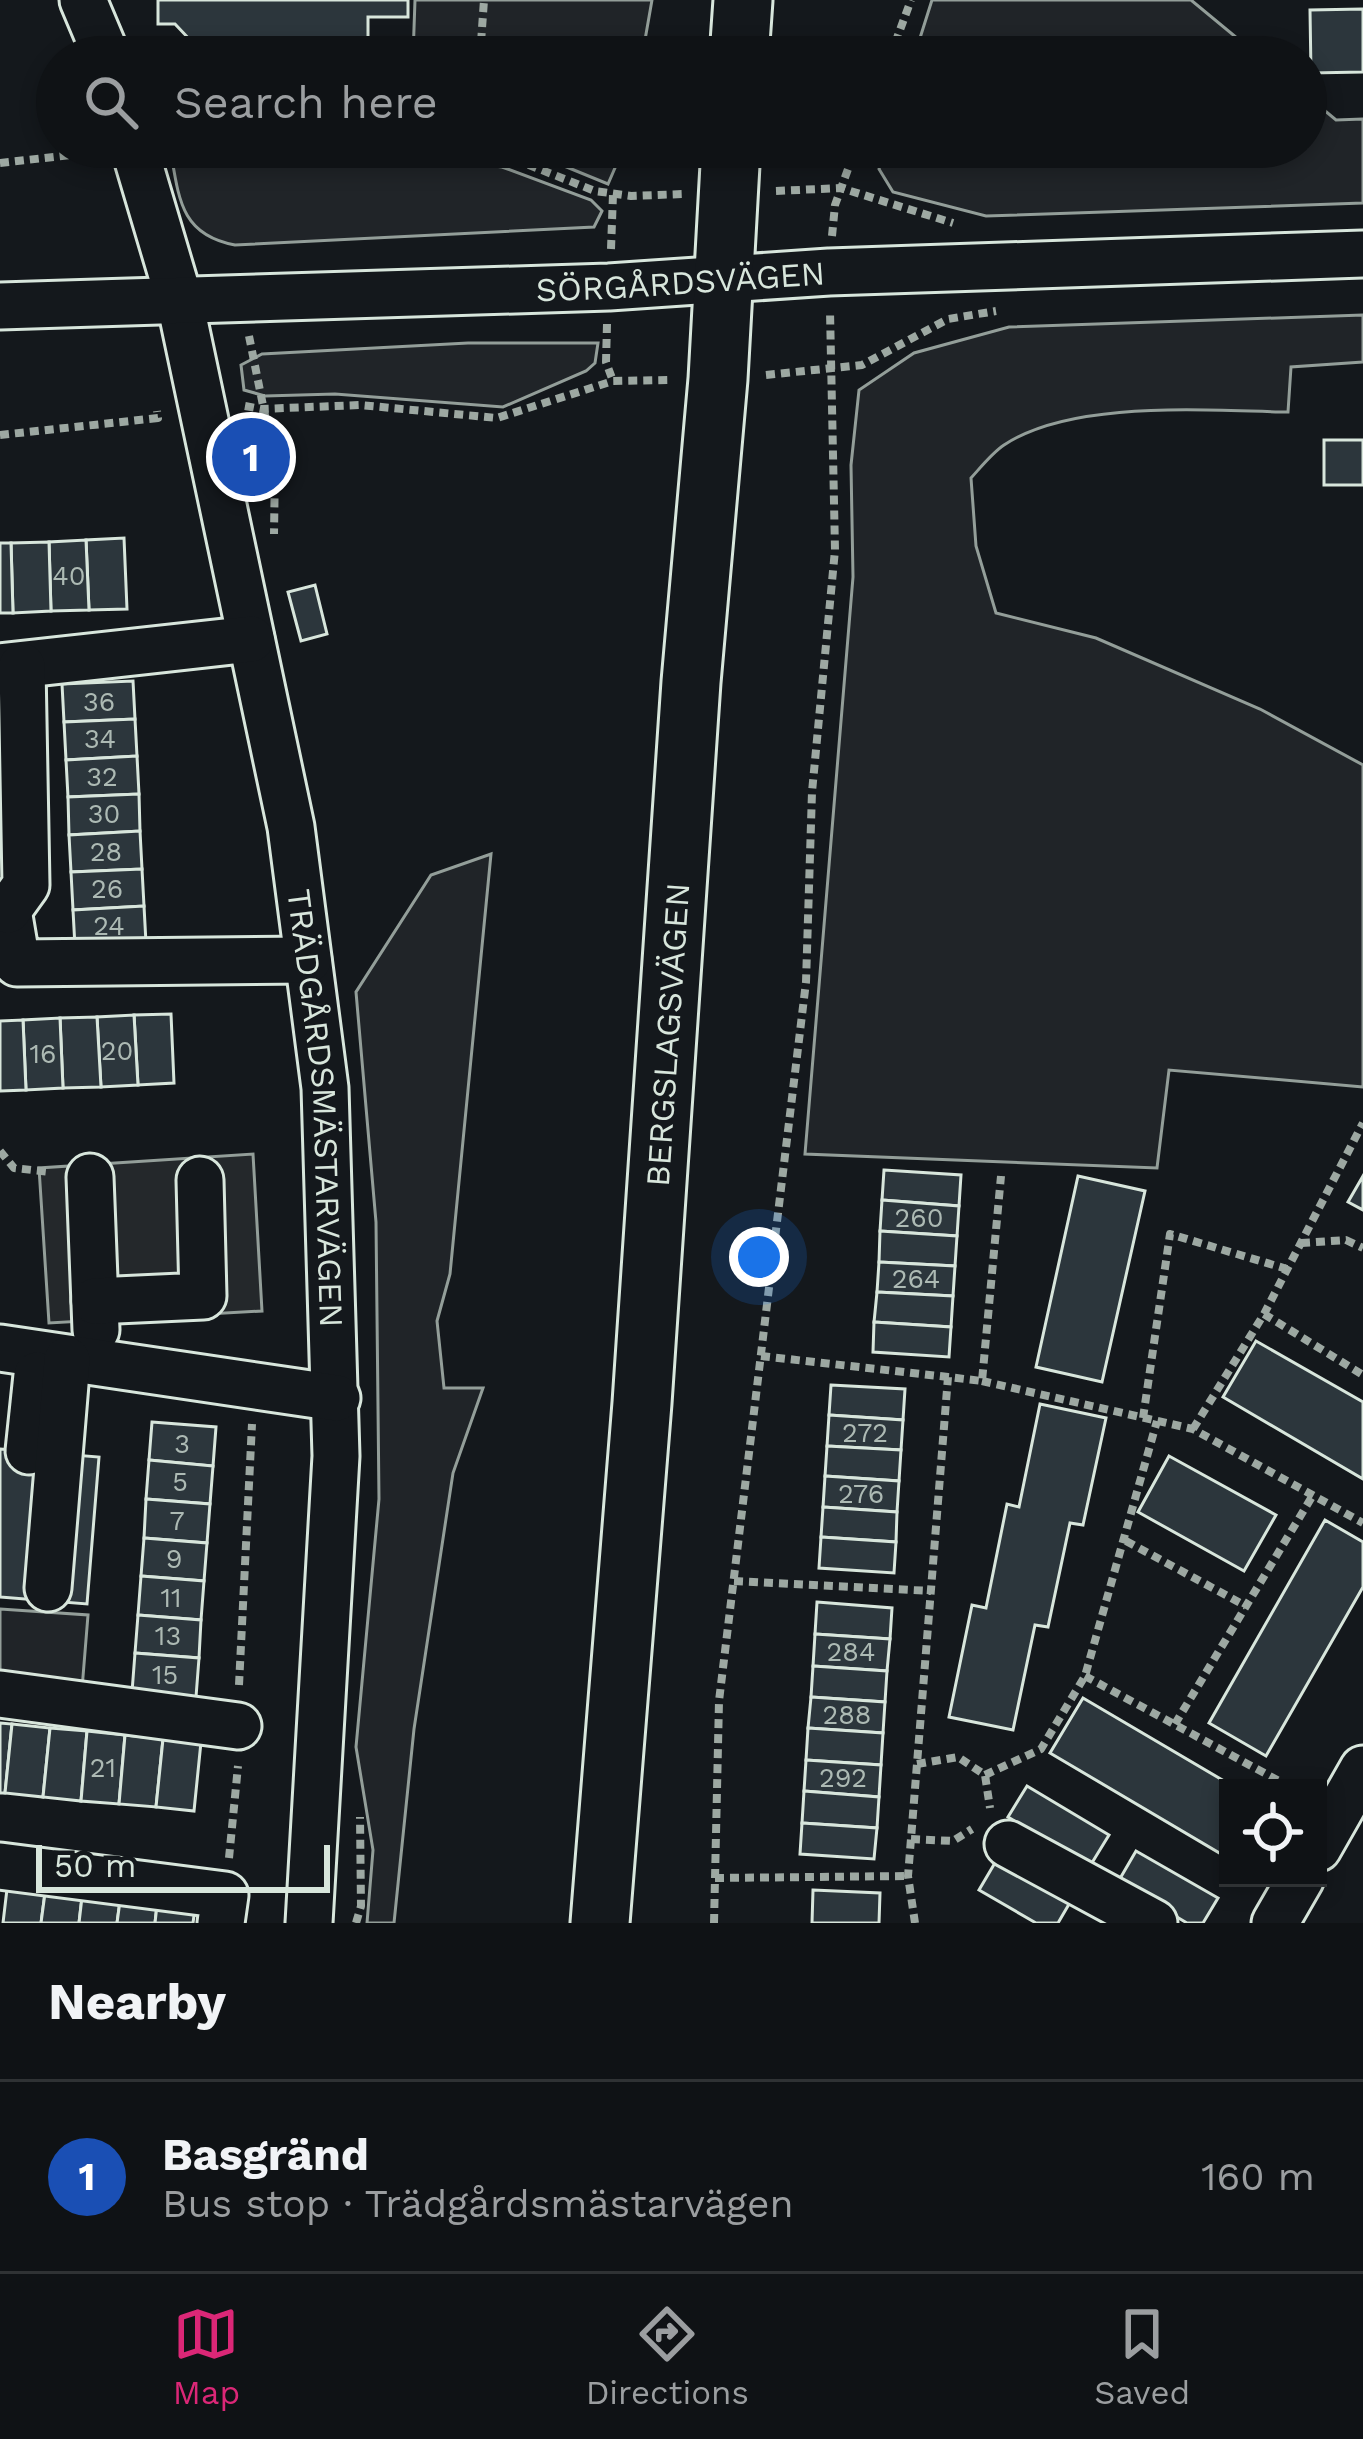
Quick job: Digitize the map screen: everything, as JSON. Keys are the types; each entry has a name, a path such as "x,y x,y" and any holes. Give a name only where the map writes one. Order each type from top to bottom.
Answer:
{"main road":[{"path":"740,36 743,0"},
{"name":"BERGSLAGSVÄGEN","path":"600,1923 644,1380 730,170"}],"street":[{"path":"83,0 98,36"},
{"name":"TRÄDGÅRDSMÄSTARVÄGEN","path":"140,168 180,302 291,827 325,1088 337,1399 309,1923"},
{"name":"SÖRGÅRDSVÄGEN","path":"0,306 609,287 829,272 1363,254"},
{"path":"251,639 11,667 26,885 4,910 17,963 308,960"},
{"path":"48,1588 45,1452 51,1356 95,1301 90,1177"},
{"path":"95,1301 203,1297 200,1180"},
{"path":"51,1356 337,1399"},
{"path":"0,1694 238,1726"},
{"path":"1327,1832 1363,1769"},
{"path":"1008,1844 1154,1923"},
{"path":"0,1867 223,1909"},
{"path":"1275,1923 1296,1887"}],"path":[{"path":"481,36 484,0"},
{"path":"898,36 911,0"},
{"path":"0,163 36,159"},
{"path":"537,168 595,191 632,196 730,170 841,188"},
{"path":"714,1923 719,1701 806,982 812,792 835,550 829,272 835,206 848,168"},
{"path":"235,404 261,409 360,405 497,418 613,381 718,379 862,365 948,319 1005,310"},
{"path":"0,435 158,418 155,402"},
{"path":"1193,1430 1264,1314 1363,1123"},
{"path":"0,1151 14,1168 90,1177"},
{"path":"982,1381 1001,1176"},
{"path":"1143,1418 1170,1234 1287,1269"},
{"path":"1301,1243 1346,1240 1363,1248"},
{"path":"1264,1314 1363,1375"},
{"path":"761,1356 982,1381 1193,1430 1363,1523"},
{"path":"914,1923 908,1876 948,1377"},
{"path":"223,1909 238,1775 254,1387"},
{"path":"985,1775 1041,1749 1085,1676 1157,1421"},
{"path":"1174,1724 1312,1495"},
{"path":"1125,1540 1246,1606"},
{"path":"734,1581 931,1591"},
{"path":"1085,1676 1275,1779"},
{"path":"911,1839 953,1841 979,1824 991,1807 985,1775 958,1757 917,1764"},
{"path":"716,1878 908,1876"}],"shaded area":[{"path":"415,0 652,0 646,36 414,36"},
{"path":"932,0 1191,0 1235,36 921,36"},
{"path":"1327,112 1336,120 1363,119 1363,203 986,216 893,192 879,169 1327,168"},
{"path":"174,168 505,168 591,200 602,211 594,227 235,245 217,240 194,224"},
{"path":"569,168 615,168 608,184"},
{"path":"1363,315 1363,362 1291,367 1288,412 1142,411 1066,420 1004,445 971,478 976,546 996,613 1096,638 1260,709 1363,765 1363,1087 1169,1070 1157,1168 805,1154 853,577 851,465 859,390 914,353 1009,327"},
{"path":"468,343 598,343 595,363 586,371 503,407 335,394 265,396 244,390 241,365 262,354"},
{"path":"491,854 450,1274 437,1321 444,1388 483,1388 453,1473 414,1729 394,1923 367,1923 373,1850 356,1747 379,1499 376,1222 356,992 431,875"},
{"path":"253,1154 262,1311 49,1323 39,1168"},
{"path":"0,1609 88,1615 82,1689 0,1683"}],"building":[{"path":"158,0 408,0 408,17 368,17 368,36 186,36 175,24 158,24"},
{"path":"1363,9 1363,72 1327,73 1327,36 1310,36 1310,10"},
{"path":"1324,440 1363,440 1363,485 1324,485"},
{"path":"124,538 127,609 89,610 86,540"},
{"path":"86,540 89,610 51,611 49,542"},
{"path":"49,542 51,611 13,613 11,543"},
{"path":"0,543 11,543 13,613 0,613"},
{"path":"315,585 327,634 301,641 288,592"},
{"path":"133,681 135,719 64,722 62,684"},
{"path":"135,719 137,756 66,760 64,722"},
{"path":"137,756 139,794 68,797 66,760"},
{"path":"139,794 140,831 69,835 68,797"},
{"path":"140,831 142,869 71,872 69,835"},
{"path":"142,869 144,906 73,910 71,872"},
{"path":"144,906 146,943 75,947 73,910"},
{"path":"171,1014 174,1083 138,1085 134,1015"},
{"path":"134,1015 138,1085 101,1087 97,1017"},
{"path":"97,1017 101,1087 63,1088 60,1018"},
{"path":"60,1018 63,1088 26,1090 23,1020"},
{"path":"23,1020 26,1090 0,1091 0,1021"},
{"path":"884,1170 961,1175 959,1206 882,1200"},
{"path":"1078,1176 1145,1191 1102,1382 1036,1367"},
{"path":"1363,1176 1363,1210 1348,1202"},
{"path":"882,1200 959,1206 957,1236 880,1231"},
{"path":"880,1231 957,1236 955,1266 879,1262"},
{"path":"879,1262 955,1266 953,1296 877,1292"},
{"path":"877,1292 953,1296 951,1327 874,1322"},
{"path":"874,1322 951,1327 949,1357 873,1352"},
{"path":"1256,1341 1363,1402 1363,1479 1223,1397"},
{"path":"831,1385 905,1389 903,1420 829,1415"},
{"path":"1040,1404 1106,1418 1083,1525 1070,1523 1048,1627 1035,1625 1013,1730 949,1717 972,1605 986,1608 1007,1504 1019,1507"},
{"path":"829,1415 903,1420 901,1450 827,1446"},
{"path":"152,1422 216,1427 213,1466 149,1460"},
{"path":"827,1446 901,1450 899,1481 825,1476"},
{"path":"0,1449 99,1457 87,1604 0,1597"},
{"path":"1169,1456 1276,1515 1244,1571 1138,1512"},
{"path":"149,1460 213,1466 210,1504 146,1499"},
{"path":"825,1476 899,1481 897,1512 823,1507"},
{"path":"146,1499 210,1504 207,1543 144,1538"},
{"path":"823,1507 897,1512 896,1542 821,1537"},
{"path":"1325,1520 1363,1542 1363,1587 1266,1756 1209,1723"},
{"path":"821,1537 896,1542 894,1573 819,1568"},
{"path":"144,1538 207,1543 204,1581 141,1576"},
{"path":"141,1576 204,1581 201,1620 138,1615"},
{"path":"817,1602 892,1608 890,1639 815,1634"},
{"path":"138,1615 201,1620 199,1658 135,1653"},
{"path":"815,1634 890,1639 887,1671 813,1666"},
{"path":"135,1653 199,1658 196,1697 132,1692"},
{"path":"813,1666 887,1671 885,1702 811,1697"},
{"path":"811,1697 885,1702 883,1733 808,1728"},
{"path":"1083,1698 1221,1779 1219,1853 1050,1753"},
{"path":"0,1723 12,1724 5,1793 0,1793"},
{"path":"12,1724 50,1728 43,1797 5,1793"},
{"path":"50,1728 87,1731 81,1801 43,1797"},
{"path":"808,1728 883,1733 881,1765 806,1760"},
{"path":"87,1731 125,1735 119,1804 81,1801"},
{"path":"125,1735 163,1739 156,1807 119,1804"},
{"path":"163,1739 201,1742 194,1811 156,1807"},
{"path":"806,1760 881,1765 879,1797 804,1791"},
{"path":"1027,1786 1109,1835 1090,1866 1008,1817"},
{"path":"804,1791 879,1797 877,1828 802,1823"},
{"path":"802,1823 877,1828 874,1859 800,1854"},
{"path":"1136,1851 1218,1898 1203,1923 1187,1923 1118,1882"},
{"path":"999,1856 1072,1899 1058,1923 1036,1923 979,1890"},
{"path":"7,1889 45,1893 41,1923 3,1923"},
{"path":"813,1890 880,1893 879,1923 812,1923"},
{"path":"45,1893 82,1897 79,1923 41,1923"},
{"path":"82,1897 120,1901 117,1923 79,1923"},
{"path":"120,1901 157,1905 155,1923 117,1923"},
{"path":"157,1905 195,1908 193,1923 155,1923"}],"place":[{"name":"Basgränd","path":"251,457"}]}
